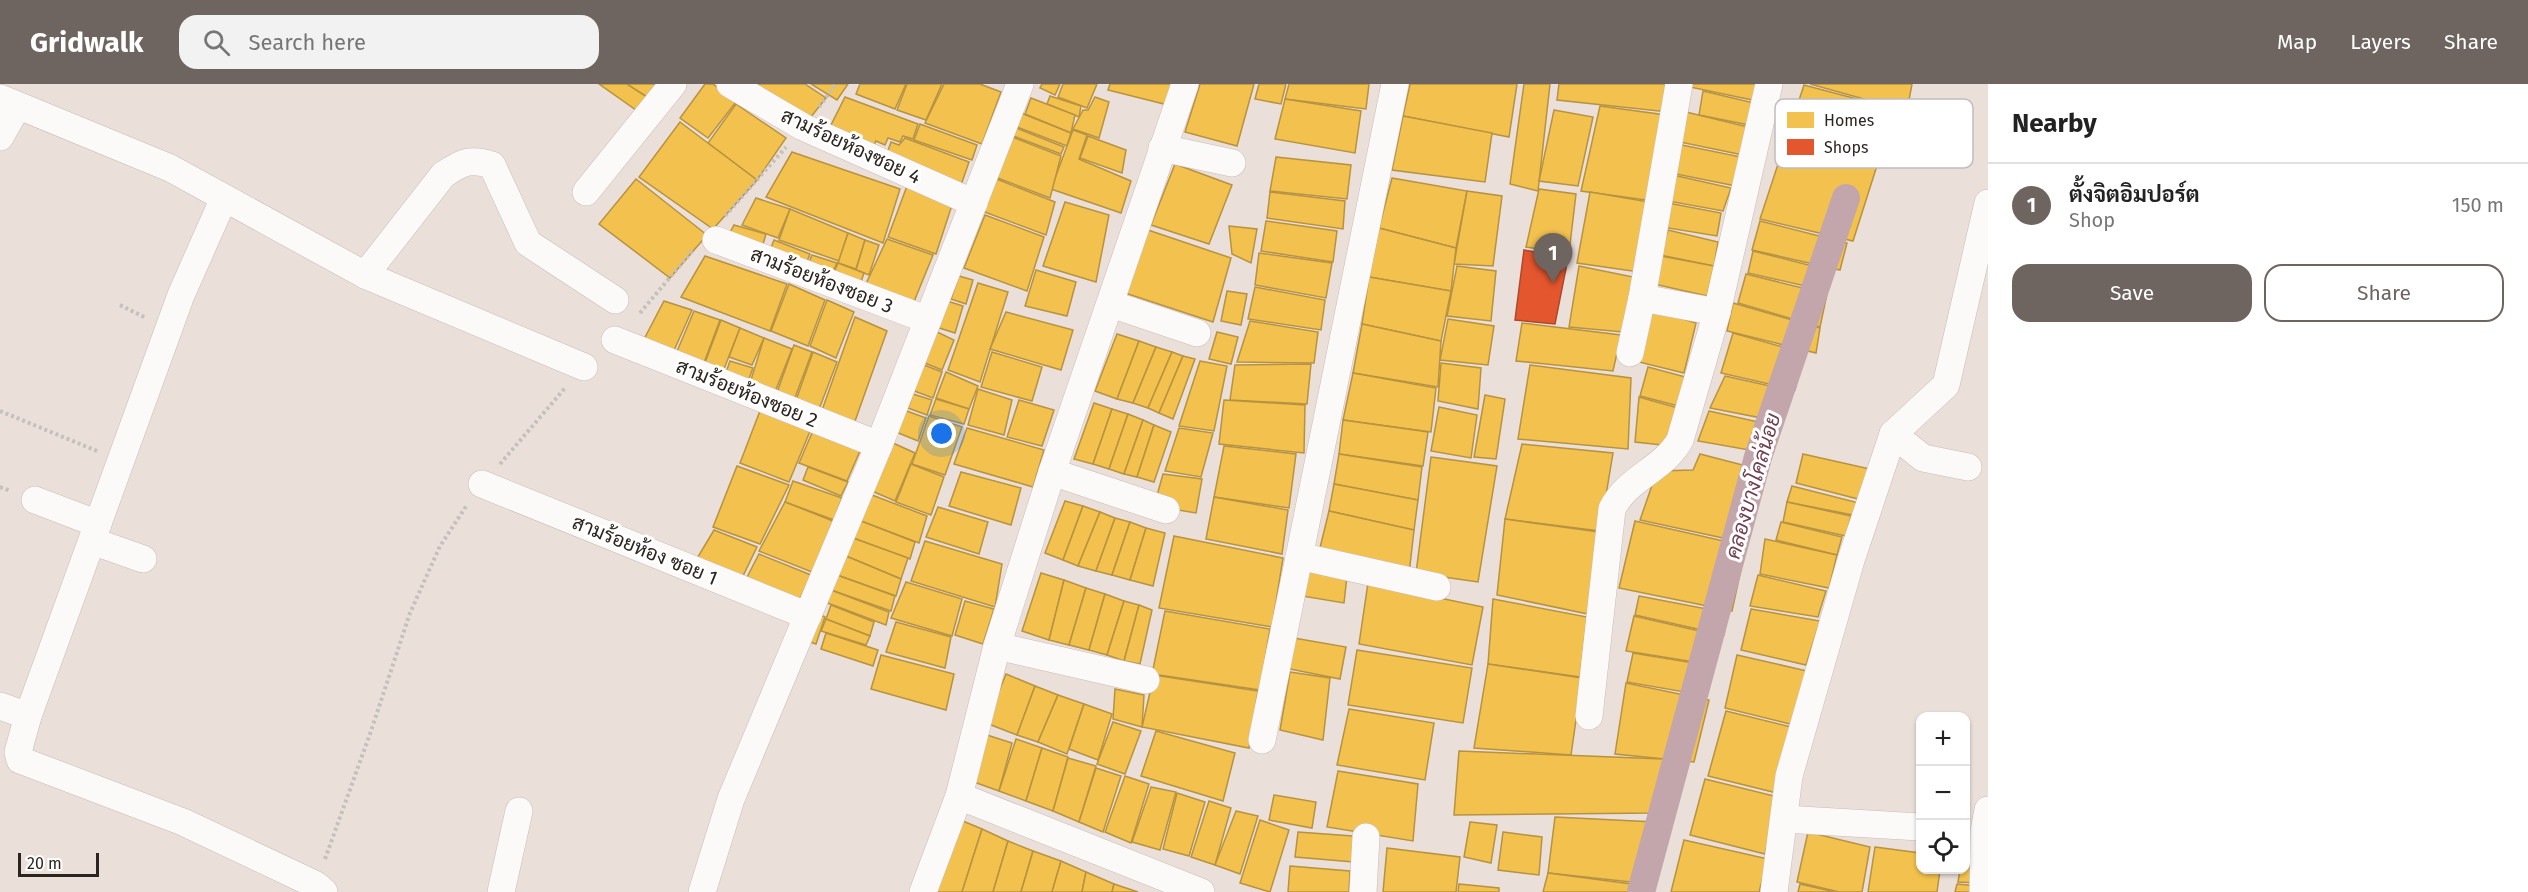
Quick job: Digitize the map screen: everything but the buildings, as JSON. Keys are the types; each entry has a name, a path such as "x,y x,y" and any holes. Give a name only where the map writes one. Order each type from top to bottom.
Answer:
{"street":[{"path":"586,192 673,84"},
{"name":"สามร้อยห้องซอย 4","path":"730,84 802,127 974,203"},
{"path":"923,892 959,796 997,646 1052,472 1185,84"},
{"path":"1262,740 1395,84"},
{"path":"1630,353 1642,298 1679,84"},
{"path":"1589,716 1611,509 1625,488 1671,454 1677,446 1718,312 1769,84"},
{"path":"702,892 731,798 879,445 974,203 1016,85"},
{"path":"0,137 9,102 170,168 365,276 584,367"},
{"path":"1162,148 1232,163"},
{"path":"365,276 443,175 457,165 475,160 492,165 528,243 615,300"},
{"path":"10,757 18,752 28,716 181,295 224,198"},
{"path":"1774,892 1789,776 1851,560 1893,434 1947,385 1984,238 1988,203"},
{"name":"สามร้อยห้องซอย 3","path":"710,237 928,320"},
{"path":"1642,298 1718,312"},
{"path":"1111,304 1197,333"},
{"name":"สามร้อยห้องซอย 2","path":"615,340 879,445"},
{"path":"1893,434 1923,458 1968,467"},
{"path":"1052,472 1166,510"},
{"name":"สามร้อยห้อง ซอย 1","path":"482,484 808,616"},
{"path":"35,501 143,559"},
{"path":"1299,556 1437,587"},
{"path":"997,646 1146,680"},
{"path":"0,706 28,716"},
{"path":"10,757 183,822 320,889"},
{"path":"959,796 1201,892"},
{"path":"501,892 519,811"},
{"path":"1784,819 1916,827"},
{"path":"1981,826 1983,892"},
{"path":"1363,892 1366,837"}],"path":[{"path":"615,340 710,237 836,84"},
{"path":"320,889 410,613 440,546 482,484 584,367"},
{"path":"0,411 120,461"}],"waterway":[{"name":"คลองบางโคล่น้อย","path":"1641,892 1758,457 1846,198"}],"place":[{"name":"ตั้งจิตอิมปอร์ต","path":"1553,283"}]}
